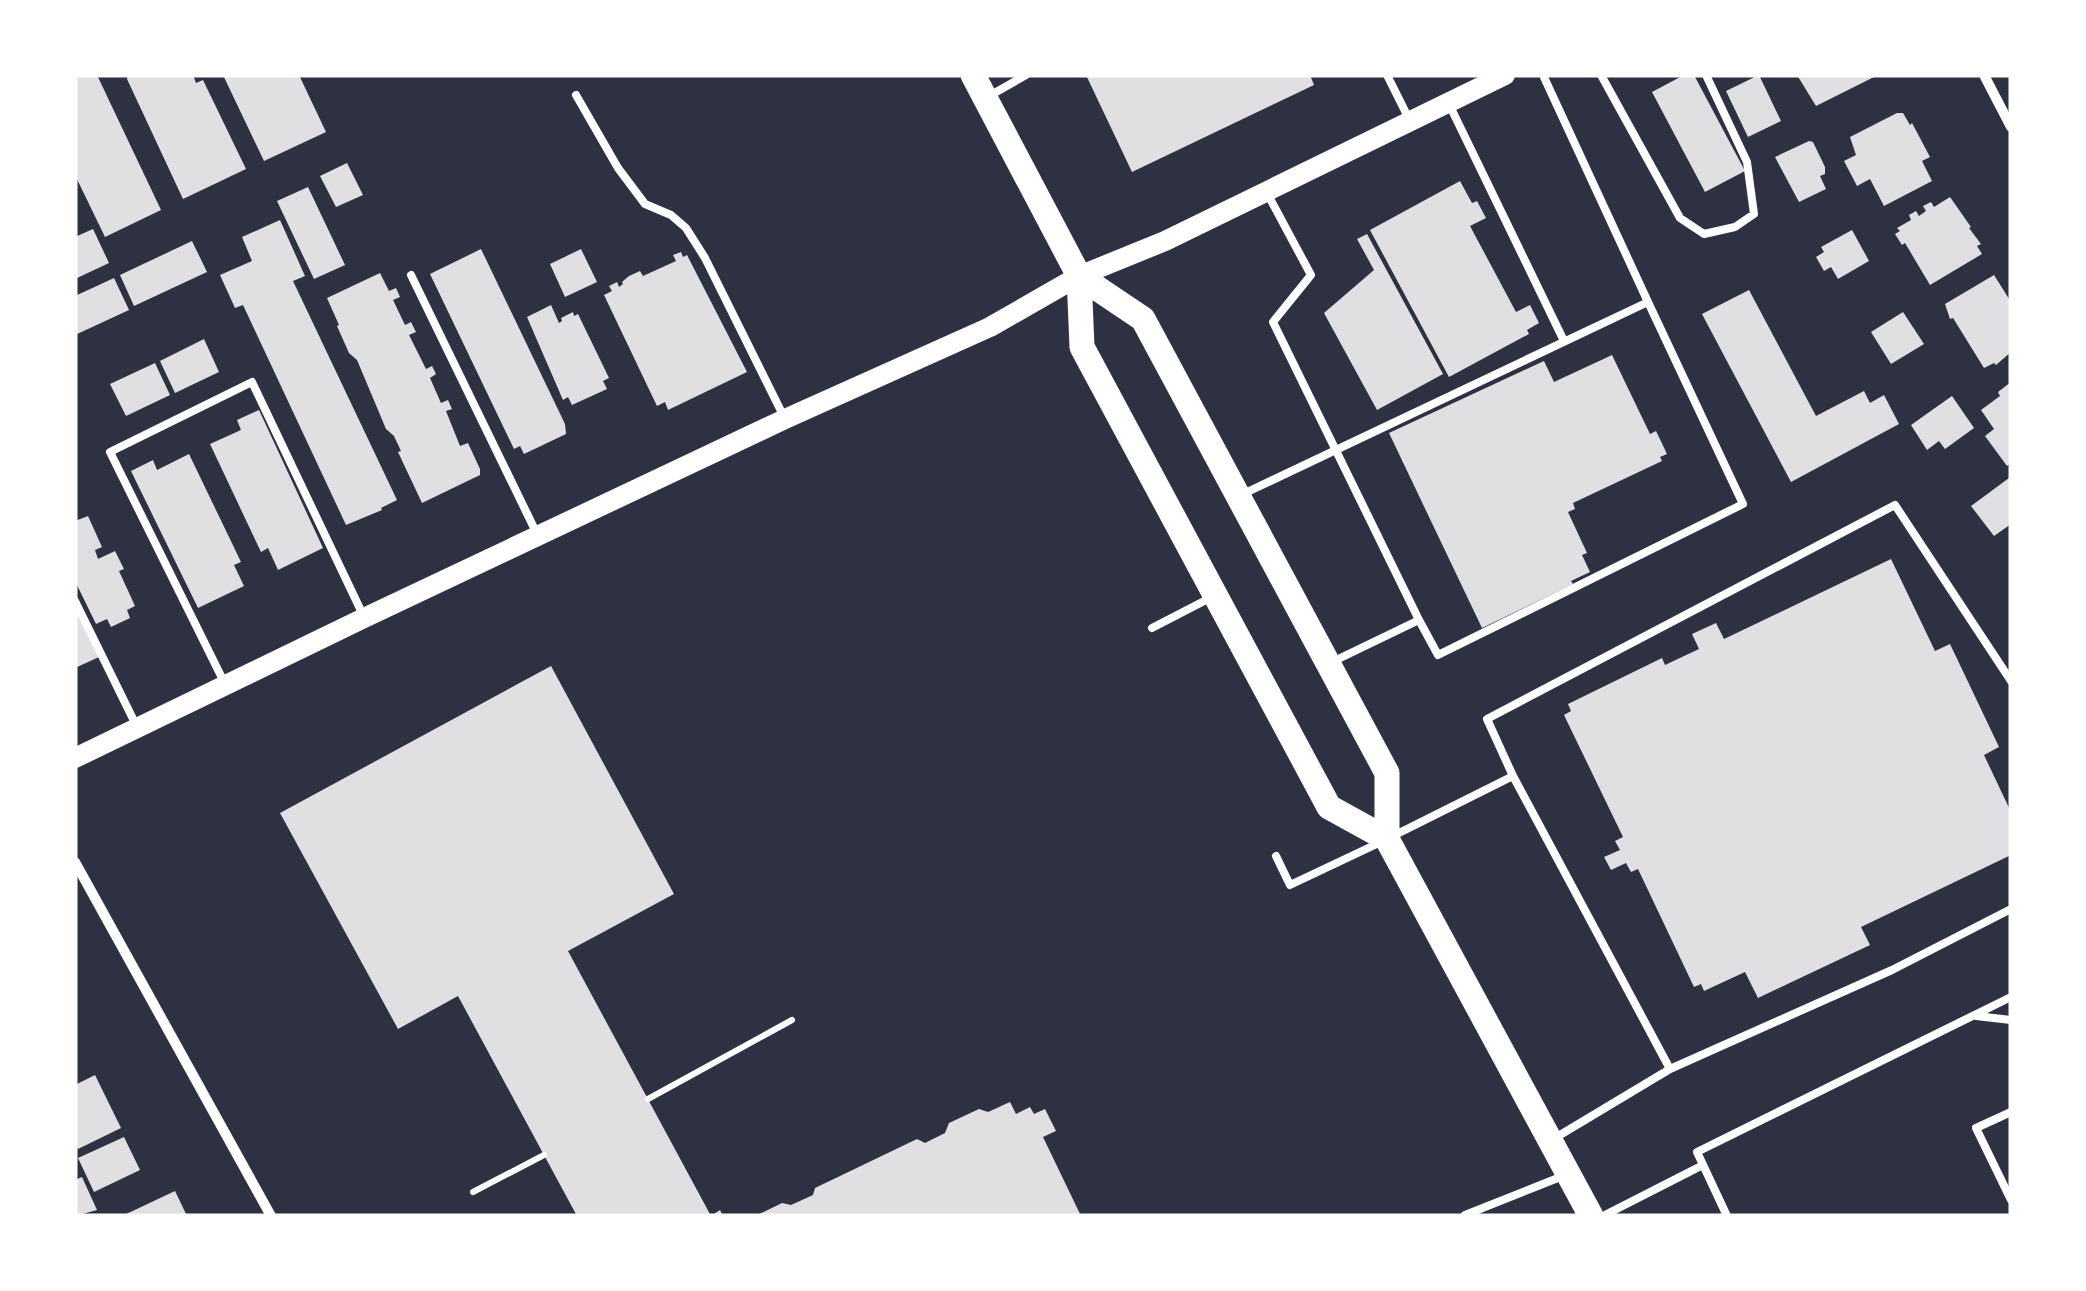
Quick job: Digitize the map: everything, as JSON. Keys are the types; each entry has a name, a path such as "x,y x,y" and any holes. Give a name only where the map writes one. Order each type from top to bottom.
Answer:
{"main road":[{"path":"75,758 785,419 990,327 1079,276 1165,240 1505,75"},
{"path":"979,86 1079,276 1082,347 1329,807 1387,839"},
{"path":"1079,276 1144,319 1387,773 1387,839 1592,1216"}],"street":[{"path":"1984,75 2011,127"},
{"path":"75,862 78,874 271,1216"}],"lane":[{"path":"979,86 1026,75"},
{"path":"1387,75 1410,122"},
{"path":"1266,190 1311,274 1273,322 1438,655 1743,504 1542,75"},
{"path":"1602,75 1680,218 1704,234 1734,228 1754,214 1747,162 1706,75"},
{"path":"576,95 618,168 645,204 671,215 686,228 705,258 785,419"},
{"path":"1448,102 1564,341"},
{"path":"411,275 538,536"},
{"path":"1238,496 1648,302"},
{"path":"226,686 110,452 252,382 364,618"},
{"path":"1670,1068 1513,776 1487,719 1894,505 2011,681"},
{"path":"1152,628 1215,595"},
{"path":"75,601 138,729"},
{"path":"1329,664 1419,620"},
{"path":"1276,856 1290,884 1513,776"},
{"path":"1551,1140 1670,1068 1892,970 2011,909"},
{"path":"1727,1216 1696,1152 2011,998"},
{"path":"1973,1016 2011,1020"},
{"path":"2011,1112 1976,1128 2011,1200"},
{"path":"1602,1216 1703,1166"},
{"path":"1465,1215 1569,1174"}],"path":[{"path":"648,1100 792,1020"},
{"path":"472,1192 544,1155"}],"building":[{"path":"75,75 97,75 161,210 105,237 75,175"},
{"path":"128,75 193,75 196,83 203,80 246,169 183,199"},
{"path":"223,75 299,75 326,132 264,161"},
{"path":"1086,75 1310,75 1314,85 1132,172"},
{"path":"1684,75 1694,75 1745,171 1705,192 1652,92"},
{"path":"1759,75 1781,121 1748,137 1726,91"},
{"path":"1797,75 1878,75 1816,106"},
{"path":"1903,113 1912,123 1930,157 1922,161 1932,181 1884,206 1870,179 1857,186 1844,161 1856,155 1850,137"},
{"path":"1809,141 1825,167 1825,174 1820,176 1826,189 1799,202 1775,157"},
{"path":"347,163 363,195 336,207 320,176"},
{"path":"1460,181 1486,218 1470,226 1516,312 1530,305 1539,323 1527,330 1529,334 1449,377 1370,230"},
{"path":"308,187 345,265 314,279 277,201"},
{"path":"1950,197 1981,244 1977,246 1982,254 1930,285 1905,243 1902,245 1895,234 1900,231 1897,228 1911,220 1909,215 1916,211 1919,216 1926,211 1923,206 1931,202 1934,207"},
{"path":"280,220 305,276 293,281 397,500 346,525 243,305 235,308 220,275 252,261 242,237"},
{"path":"93,229 109,263 75,279 75,237"},
{"path":"1852,230 1869,261 1838,279 1831,267 1824,271 1816,257 1824,252 1821,247"},
{"path":"1367,234 1443,374 1377,410 1324,313 1374,270 1357,239"},
{"path":"192,241 207,272 134,306 120,275"},
{"path":"481,249 565,424 566,434 524,454 520,446 514,449 430,274"},
{"path":"581,249 597,282 565,297 550,264"},
{"path":"681,252 683,257 687,255 747,372 668,410 665,402 657,406 604,295 612,291 609,286 617,282 619,287 629,276 640,271 643,276 676,261 673,255"},
{"path":"380,273 389,291 396,288 400,297 393,300 405,325 411,322 416,332 409,335 426,369 432,366 436,374 430,378 441,403 448,400 452,409 446,411 460,446 468,443 480,469 480,475 422,503 394,436 386,429 357,360 349,353 327,298"},
{"path":"1994,275 2011,302 2011,352 1996,365 1984,368 1953,318 1950,319 1945,304"},
{"path":"114,278 129,310 75,335 75,296"},
{"path":"1749,290 1816,416 1864,391 1870,403 1884,395 1899,424 1791,482 1702,314"},
{"path":"551,305 559,323 573,312 574,316 578,314 609,378 603,381 607,389 572,405 568,397 563,400 527,317"},
{"path":"1903,312 1924,344 1891,364 1871,332"},
{"path":"204,339 219,372 175,393 160,361"},
{"path":"1612,355 1650,434 1656,431 1667,454 1660,457 1662,461 1573,503 1575,509 1568,512 1587,553 1582,555 1590,572 1482,628 1389,433 1544,361 1554,382"},
{"path":"155,363 170,395 126,416 110,384"},
{"path":"2011,382 2011,463 2007,466 1985,436 1994,429 1981,410"},
{"path":"1952,396 1974,428 1945,449 1939,441 1927,450 1911,425"},
{"path":"259,410 323,548 278,570 268,548 261,552 210,444 241,430 237,420"},
{"path":"189,454 241,562 234,565 244,586 198,608 131,471 153,460 157,470"},
{"path":"2009,478 2011,524 1994,536 1971,506"},
{"path":"88,516 102,547 95,550 98,559 115,551 124,569 119,571 135,606 127,610 130,618 111,627 107,619 96,624 75,581 75,521"},
{"path":"1891,559 1935,651 1950,644 1999,747 1984,755 2011,812 2011,855 1861,927 1870,945 1758,998 1745,972 1704,991 1701,984 1694,987 1638,869 1631,872 1626,863 1611,870 1604,857 1620,850 1615,841 1623,837 1564,715 1571,711 1568,704 1662,658 1665,665 1699,649 1692,634 1716,623 1724,639"},
{"path":"75,607 99,657 75,668"},
{"path":"551,666 674,894 568,951 711,1216 577,1216 458,996 398,1029 280,813"},
{"path":"95,1075 121,1128 78,1149 75,1085"},
{"path":"1010,1102 1016,1114 1030,1107 1034,1114 1045,1109 1056,1131 1043,1137 1081,1216 755,1216 782,1203 791,1205 813,1195 815,1188 917,1139 925,1143 945,1133 949,1123 979,1109 988,1112"},
{"path":"124,1137 140,1170 94,1192 78,1158"},
{"path":"82,1177 97,1210 75,1216 75,1180"},
{"path":"175,1191 187,1216 122,1216"}]}
